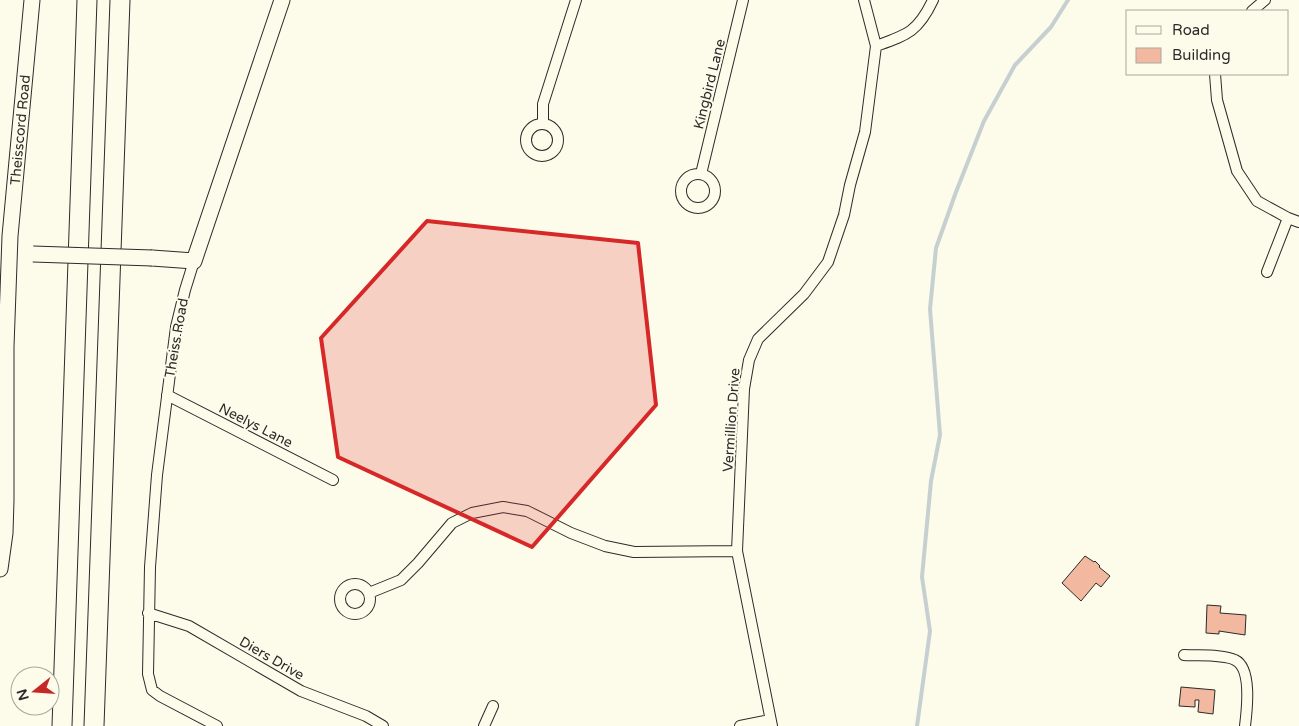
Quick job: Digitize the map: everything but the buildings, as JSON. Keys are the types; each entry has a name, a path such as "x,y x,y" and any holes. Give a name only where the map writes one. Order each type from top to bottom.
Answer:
{"highway":[{"path":"62,726 87,0"},
{"path":"94,726 120,0"}],"street":[{"name":"Theisscord Road","path":"9,254 32,0"},
{"name":"Theiss Road","path":"217,726 168,701 152,690 148,674 148,614 152,531 167,395 178,320 185,290 282,0"},
{"path":"543,123 543,104 576,0"},
{"name":"Kingbird Lane","path":"701,174 743,0"},
{"name":"Vermillion Drive","path":"771,723 737,550 744,389 749,360 758,339 804,294 828,262 844,215 850,185 865,132 876,46 864,0"},
{"path":"876,46 906,35 925,18 933,0"},
{"path":"1253,10 1265,0"},
{"path":"1215,75 1217,100 1237,171 1257,201 1299,222"},
{"path":"1267,272 1288,218"},
{"path":"0,569 5,533 3,346 9,254 194,261"},
{"name":"Neelys Lane","path":"167,395 333,480"},
{"path":"369,593 401,580 418,564 452,523 472,513 503,507 527,512 605,546 634,552 737,550"},
{"name":"Diers Drive","path":"148,614 189,626 301,690 366,716 383,726"},
{"path":"1184,655 1228,658 1236,660 1241,665 1247,687 1245,726"},
{"path":"484,726 493,706"},
{"path":"740,726 771,723"}],"highlighted area":[{"path":"427,221 638,243 656,405 532,547 338,457 321,338"}],"waterway":[{"path":"917,726 930,631 922,577 931,481 940,435 930,309 936,248 984,121 1015,65 1051,27 1068,0"}]}
